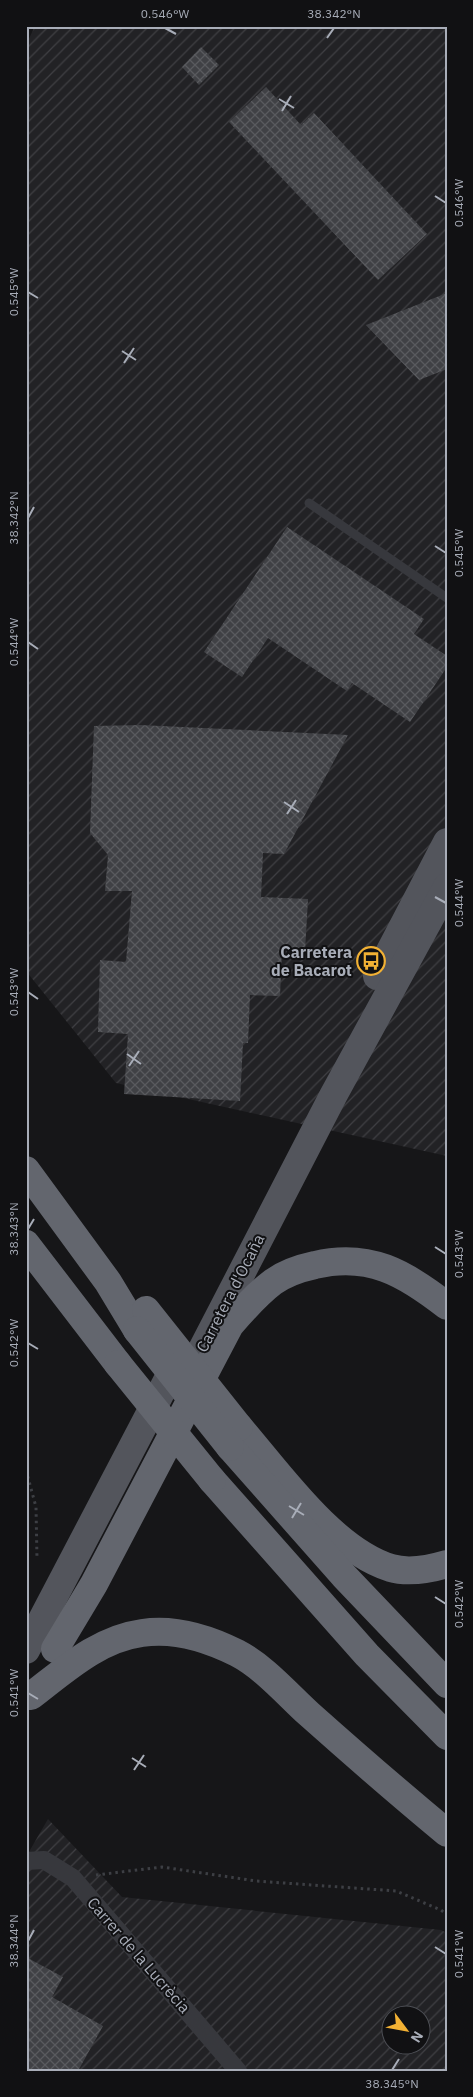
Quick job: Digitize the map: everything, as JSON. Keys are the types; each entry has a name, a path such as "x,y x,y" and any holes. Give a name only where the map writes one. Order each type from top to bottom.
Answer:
{"highway":[{"path":"26,1170 108,1282 235,1437 344,1576 447,1684"},
{"path":"26,1244 67,1300 212,1480 367,1655 447,1736"},
{"path":"26,1258 67,1300"},
{"path":"55,1649 94,1584 230,1325 274,1281 302,1268 334,1261 367,1262 393,1270 426,1290 447,1306"},
{"path":"235,1437 344,1542 366,1557 391,1568 414,1570 447,1564"},
{"path":"29,1700 78,1660 106,1643 142,1633 181,1634 213,1643 238,1654 259,1668 355,1755 447,1833"}],"main road":[{"name":"Carretera d'Ocaña","path":"26,1650 447,842"},
{"name":"Carretera d'Ocaña","path":"29,1700 55,1649 85,1580 216,1319 333,1096 447,888"}],"street":[{"name":"Carrer de la Lucrècia","path":"26,1861 44,1860 73,1878 238,2071"}],"lane":[{"path":"309,503 447,598"}],"path":[{"path":"26,1470 36,1507 37,1559"},
{"path":"73,1878 162,1867 256,1881 396,1891 447,1914"}],"shaded area":[{"path":"35,26 447,26 447,1156 116,1083 26,971 26,45"},
{"path":"48,1819 122,1897 441,1930 447,1933 447,2071 26,2071 26,1857"}],"building":[{"path":"201,47 219,65 199,85 182,67"},
{"path":"266,87 301,125 314,113 427,234 378,280 229,122"},
{"path":"447,293 447,369 419,380 366,325"},
{"path":"287,527 424,619 414,634 447,656 447,667 410,722 352,683 347,691 268,638 242,677 204,652"},
{"path":"140,725 348,735 284,854 263,853 261,897 308,899 305,951 282,950 280,996 250,995 248,1043 243,1043 240,1101 124,1094 128,1034 98,1032 100,960 126,962 132,891 105,891 108,855 90,833 94,726"},
{"path":"26,1957 63,1977 52,1997 103,2026 78,2071 26,2071"}],"place":[{"name":"Carretera de Bacarot","path":"371,961"}]}
